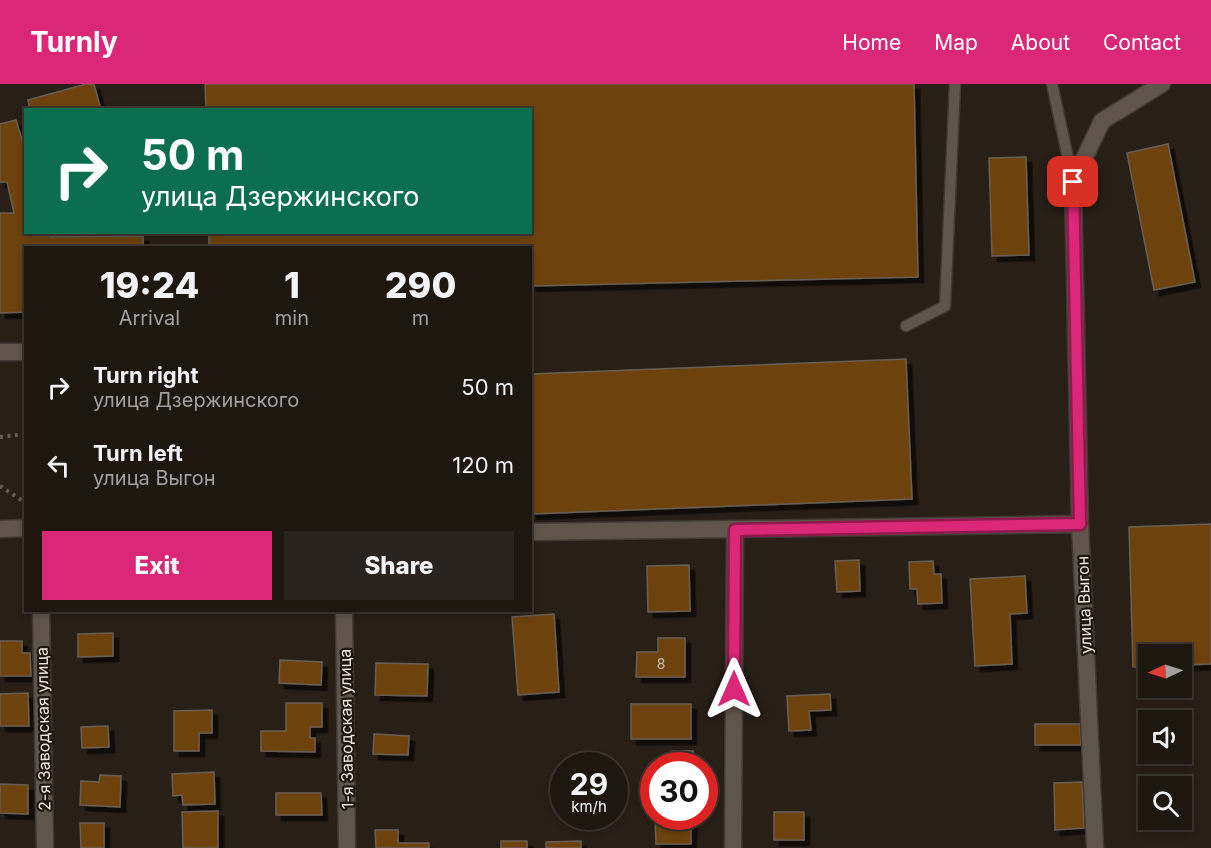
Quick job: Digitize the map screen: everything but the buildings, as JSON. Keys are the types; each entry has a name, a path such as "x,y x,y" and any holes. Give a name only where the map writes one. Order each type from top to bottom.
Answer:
{"street":[{"path":"1073,182 1102,121 1162,84"},
{"name":"улица Выгон","path":"1073,182 1080,524 1095,848"},
{"path":"0,352 24,352"},
{"path":"532,532 1080,524"},
{"path":"0,529 24,528"},
{"path":"733,848 735,530"},
{"name":"2-я Заводская улица","path":"41,612 45,848"},
{"name":"1-я Заводская улица","path":"344,612 347,848"}],"lane":[{"path":"906,326 945,306 955,84"},
{"path":"1052,84 1073,182"}],"path":[{"path":"0,437 24,434"},
{"path":"0,486 24,501"}],"route":[{"path":"734,689 735,530 1080,524 1073,182"}]}
